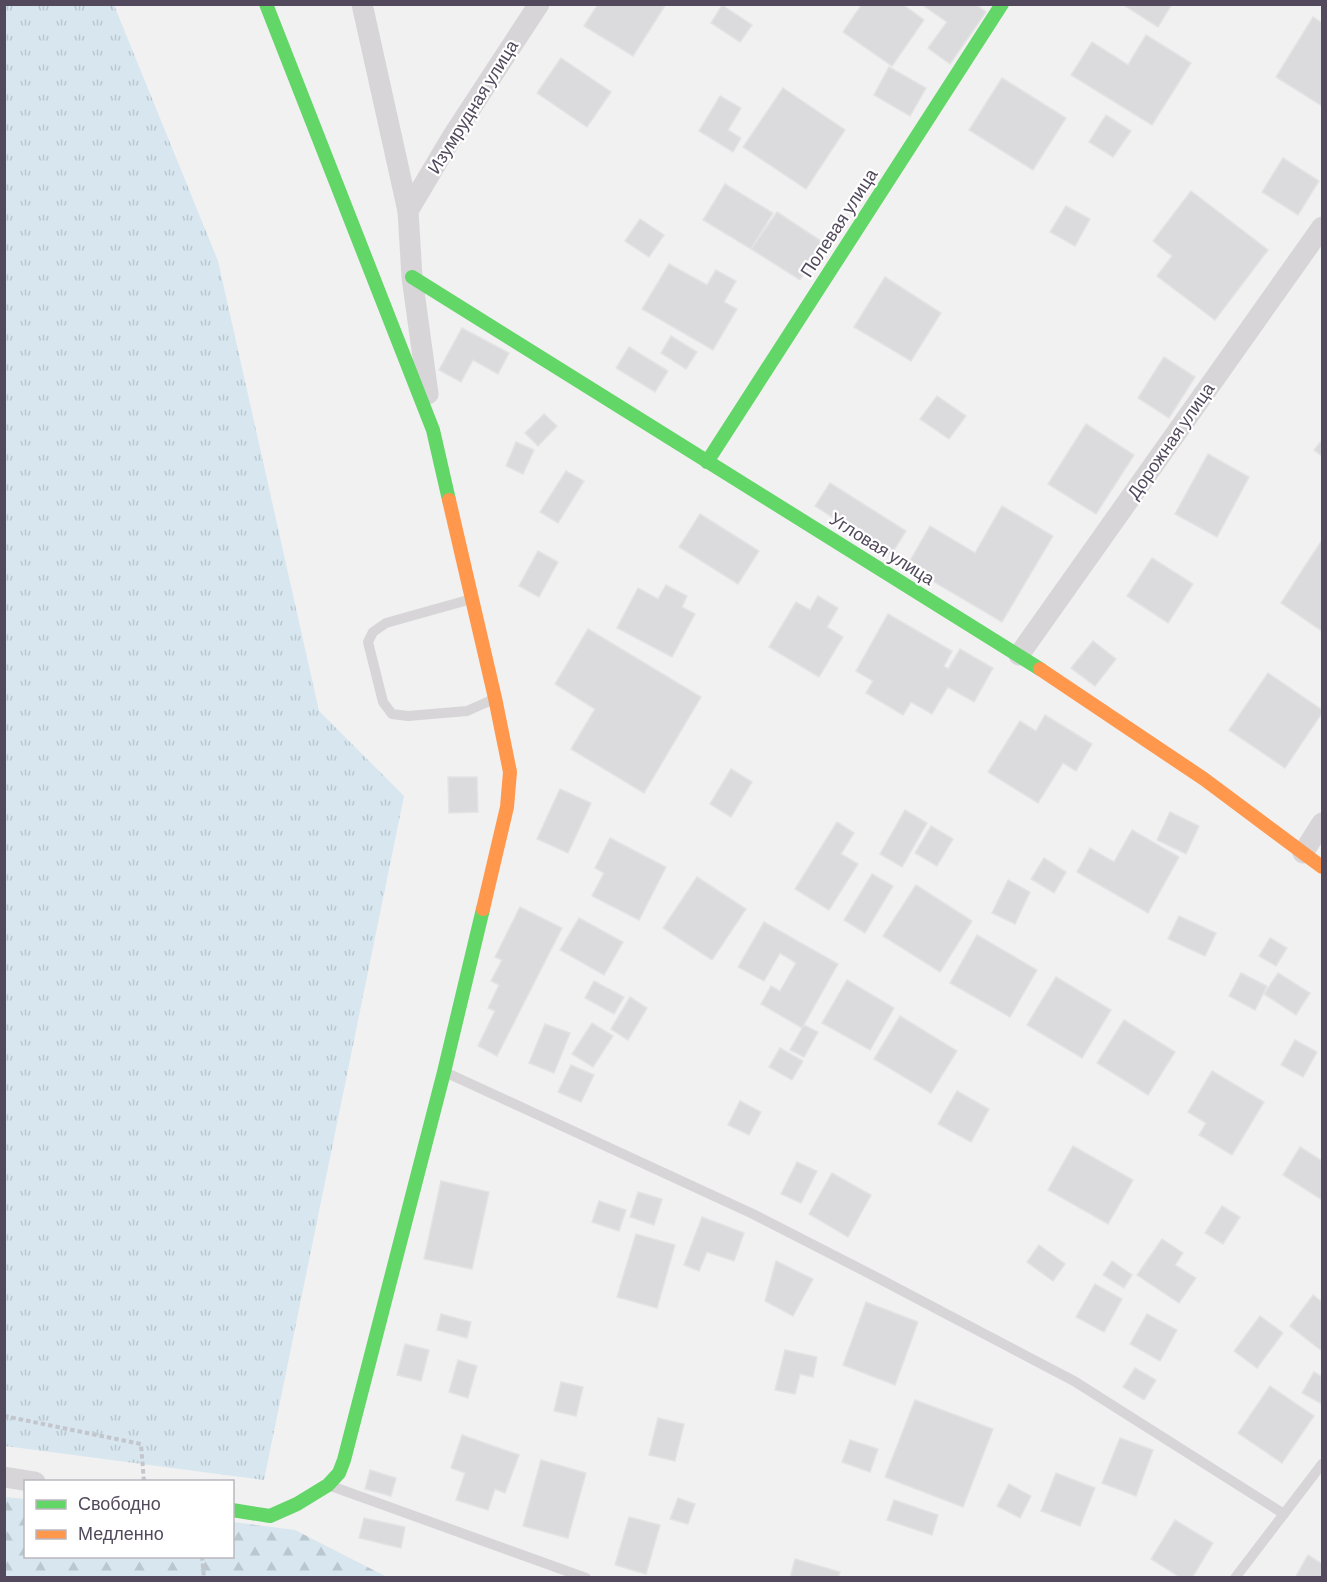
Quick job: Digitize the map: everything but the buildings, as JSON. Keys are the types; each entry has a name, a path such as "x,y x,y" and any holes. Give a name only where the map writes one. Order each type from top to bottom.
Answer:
{"street":[{"path":"266,4 433,430"},
{"path":"234,1510 270,1516 297,1504 328,1485 339,1473 344,1460 444,1072 507,807 510,772 433,430 412,277 408,211 362,4"},
{"name":"Изумрудная улица","path":"408,211 452,137 539,4"},
{"name":"Полевая улица","path":"707,462 1002,4"},
{"name":"Дорожная улица","path":"1019,655 1323,227"},
{"name":"Угловая улица","path":"412,277 1019,655 1204,779 1323,867"},
{"path":"1303,853 1323,823"},
{"path":"4,1477 24,1480"}],"lane":[{"path":"471,599 386,623 373,632 368,642 383,702 392,714 408,716 467,711 495,698"},
{"path":"444,1072 753,1214 908,1293 1074,1381 1284,1514"},
{"path":"1236,1578 1323,1464"},
{"path":"328,1485 586,1578"}],"path":[{"path":"4,1416 141,1444 144,1480"},
{"path":"202,1558 204,1578"}],"green space":[{"path":"5,4 114,5 218,261 319,711 404,796 264,1480 5,1446"},
{"path":"5,1497 24,1499 24,1558 234,1558 234,1522 295,1530 387,1577 5,1578"}],"traffic: fast":[{"path":"266,4 433,430 449,500"},
{"path":"707,462 1002,4"},
{"path":"412,277 1040,669"},
{"path":"234,1510 270,1516 297,1504 328,1485 339,1473 444,1072 483,909"}],"traffic: slow":[{"path":"449,500 510,772 507,807 483,909"},
{"path":"1040,669 1204,779 1322,867"}]}
